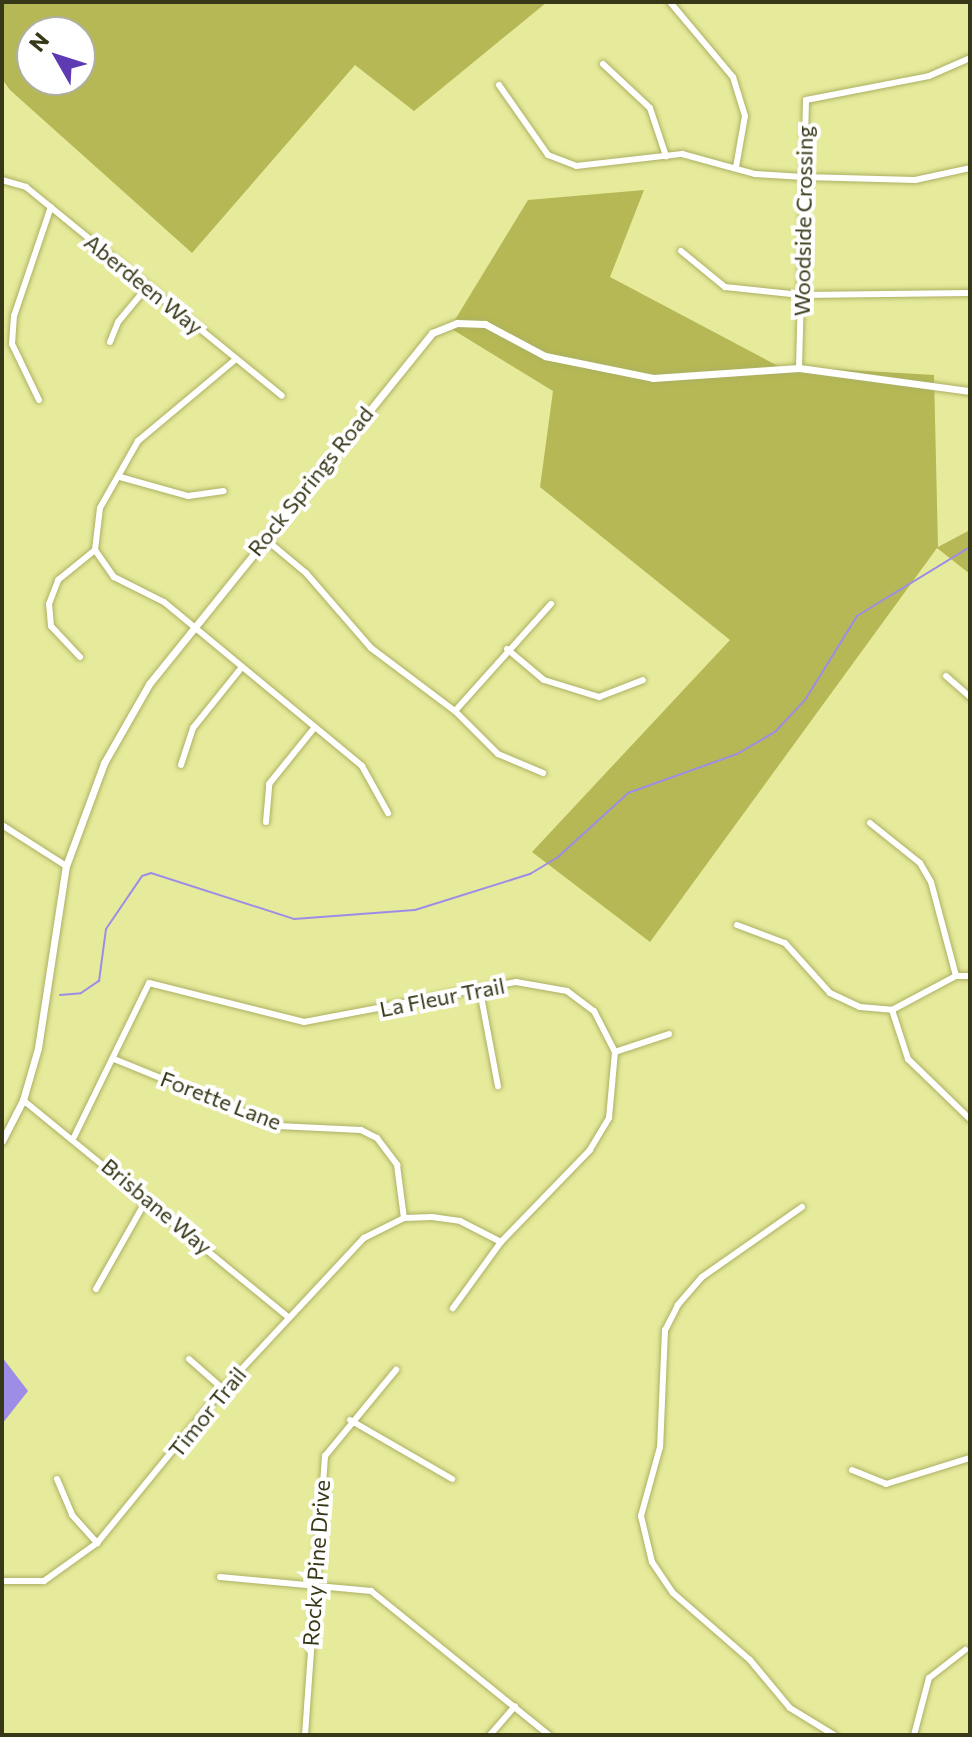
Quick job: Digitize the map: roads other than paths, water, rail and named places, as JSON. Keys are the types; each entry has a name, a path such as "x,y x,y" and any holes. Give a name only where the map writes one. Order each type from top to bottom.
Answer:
{"street":[{"path":"670,2 733,77 745,116 736,167"},
{"name":"Woodside Crossing","path":"799,368 806,100 929,76 970,58"},
{"path":"603,64 650,108 666,156"},
{"path":"499,85 537,143 563,163 702,155 736,167 804,177 930,179 970,168"},
{"name":"Aberdeen Way","path":"2,180 26,187 282,396"},
{"path":"39,400 16,360 13,330 51,207"},
{"path":"681,251 725,287 801,295 970,293"},
{"path":"110,342 118,322 147,287"},
{"name":"Rock Springs Road","path":"2,1141 23,1100 45,1015 66,866 104,763 130,714 264,538 423,344 444,327 485,324 545,356 653,378 799,368 970,391"},
{"path":"236,359 214,383 146,431 96,519 95,550 114,577 164,602 362,766 388,813"},
{"path":"120,477 188,496 224,491"},
{"path":"264,538 306,573 371,648 455,711 498,754 543,773"},
{"path":"80,657 51,626 49,604 58,580 95,550"},
{"path":"455,711 507,649 551,604"},
{"path":"507,649 544,680 599,697 643,680"},
{"path":"181,765 193,728 242,667"},
{"path":"946,676 970,697"},
{"path":"266,822 269,784 315,727"},
{"path":"870,823 920,863 931,882 956,976"},
{"path":"2,825 66,866"},
{"path":"737,925 785,943 839,999 892,1010 956,976 970,976"},
{"name":"La Fleur Trail","path":"74,1137 149,983 304,1022 532,982 567,991 594,1011 615,1052 616,1094 599,1138 501,1242 453,1308"},
{"path":"480,991 498,1086"},
{"path":"892,1010 908,1059 970,1119"},
{"path":"615,1052 669,1034"},
{"name":"Forette Lane","path":"114,1059 278,1126 361,1130 377,1138 397,1165 404,1218"},
{"name":"Brisbane Way","path":"23,1100 74,1137 287,1316"},
{"path":"96,1289 147,1199"},
{"path":"802,1207 702,1277 665,1330 660,1447 641,1516 652,1562 673,1593 750,1660 790,1708 834,1735"},
{"path":"404,1218 460,1221 501,1242"},
{"name":"Timor Trail","path":"2,1581 44,1581 97,1543 287,1316 364,1238 404,1218"},
{"path":"189,1359 223,1389"},
{"name":"Rocky Pine Drive","path":"305,1735 325,1456 350,1420 396,1370"},
{"path":"350,1420 452,1479"},
{"path":"852,1470 886,1484 970,1458"},
{"path":"57,1479 72,1515 97,1543"},
{"path":"220,1577 355,1586 384,1597 549,1735"},
{"path":"914,1735 929,1678 965,1650"},
{"path":"490,1735 515,1706"}],"waterway":[{"path":"60,995 81,993 99,981 106,929 142,876 151,873 294,919 415,910 530,874 558,857 628,793 737,754 775,732 805,700 857,616 970,547"}]}
